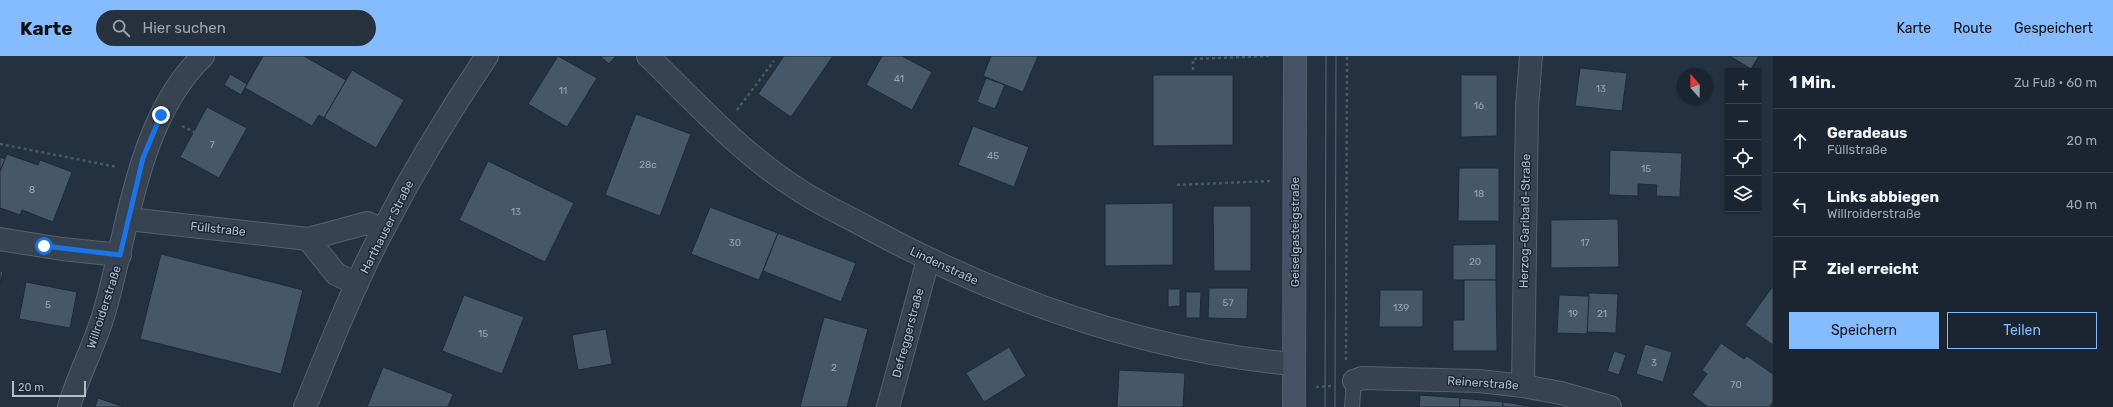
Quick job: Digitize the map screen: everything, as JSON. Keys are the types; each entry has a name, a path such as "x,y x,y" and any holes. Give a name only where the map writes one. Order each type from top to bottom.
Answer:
{"main road":[{"name":"Geiselgasteigstraße","path":"1294,407 1295,56"}],"street":[{"name":"Willroiderstraße","path":"69,407 104,315 120,255 139,171 156,124 191,68 203,56"},
{"name":"Harthauser Straße","path":"305,407 382,230 430,145 486,56"},
{"name":"Lindenstraße","path":"648,56 732,139 796,188 928,260 1023,301 1096,325 1164,344 1200,351 1294,364"},
{"name":"Herzog-Garibald-Straße","path":"1523,386 1526,107 1531,56"},
{"name":"Füllstraße","path":"128,220 308,239 367,223 382,230"},
{"path":"0,239 62,249 120,255"},
{"path":"308,239 336,274 358,284"},
{"name":"Defreggerstraße","path":"888,407 928,260"},
{"name":"Reinerstraße","path":"1354,381 1362,378 1480,381 1523,386 1561,393 1610,407"}],"lane":[{"path":"1352,407 1354,381"}],"path":[{"path":"1193,70 1193,59 1272,56"},
{"path":"1347,56 1345,356 1354,381"},
{"path":"722,129 774,61"},
{"path":"0,144 139,171"},
{"path":"1177,185 1295,180"}],"building":[{"path":"263,56 304,56 346,80 324,118 319,115 312,126 245,88"},
{"path":"558,56 597,78 567,127 528,104"},
{"path":"600,56 616,56 609,64"},
{"path":"784,56 833,56 791,117 758,94"},
{"path":"882,56 902,56 932,72 912,110 866,85"},
{"path":"991,56 1038,56 1023,92 983,76"},
{"path":"1730,56 1759,56 1752,68"},
{"path":"1580,68 1627,73 1622,111 1575,106"},
{"path":"352,70 404,100 376,148 324,118"},
{"path":"230,74 247,84 241,95 224,85"},
{"path":"1153,75 1233,75 1233,145 1153,146"},
{"path":"1461,75 1497,75 1497,136 1461,137"},
{"path":"986,78 1005,85 995,109 977,102"},
{"path":"207,107 247,128 219,178 180,157"},
{"path":"636,114 691,134 660,216 605,195"},
{"path":"973,126 1029,147 1014,187 958,165"},
{"path":"1610,150 1682,153 1680,197 1656,196 1657,185 1638,184 1638,196 1609,195"},
{"path":"7,154 38,165 40,160 72,172 53,222 22,210 20,215 0,208 0,171"},
{"path":"0,157 5,159 0,171"},
{"path":"488,161 574,203 545,262 459,220"},
{"path":"1459,168 1499,168 1499,221 1458,221"},
{"path":"1173,203 1173,265 1105,266 1105,204"},
{"path":"1213,206 1251,206 1251,271 1214,271"},
{"path":"710,207 778,233 759,280 691,254"},
{"path":"1618,219 1619,267 1551,268 1551,220"},
{"path":"778,233 856,263 841,302 763,271"},
{"path":"1496,244 1496,280 1453,280 1453,245"},
{"path":"161,254 303,290 281,374 140,339"},
{"path":"0,271 3,272 0,284"},
{"path":"1464,280 1496,280 1497,351 1453,351 1453,320 1464,320"},
{"path":"26,282 77,292 70,328 19,319"},
{"path":"1773,286 1773,345 1745,325"},
{"path":"1209,288 1248,288 1247,319 1208,318"},
{"path":"1168,289 1180,289 1180,306 1168,307"},
{"path":"1380,290 1423,290 1423,327 1379,327"},
{"path":"1186,292 1201,292 1200,318 1186,318"},
{"path":"1589,293 1618,294 1616,333 1586,332"},
{"path":"464,295 524,317 502,374 442,351"},
{"path":"1559,295 1589,296 1587,334 1557,333"},
{"path":"824,317 868,329 847,407 800,407"},
{"path":"606,329 612,364 578,370 572,335"},
{"path":"1721,343 1744,359 1747,356 1773,374 1773,402 1769,407 1708,407 1692,395 1707,374 1702,370"},
{"path":"1645,344 1672,352 1663,382 1636,374"},
{"path":"1009,347 1026,376 984,402 966,373"},
{"path":"1614,351 1626,355 1619,375 1607,371"},
{"path":"383,367 453,394 448,407 367,407"},
{"path":"1119,370 1185,373 1183,407 1117,407"},
{"path":"1420,395 1460,398 1460,407 1419,407"},
{"path":"98,398 124,407 95,407"},
{"path":"1460,398 1503,402 1503,407 1460,407"},
{"path":"1503,402 1511,403 1534,407 1503,407"}],"tram line":[{"path":"1325,407 1326,56"},
{"path":"1335,407 1336,56"}],"route":[{"path":"44,246 120,255 139,171 156,124 161,115"}]}
